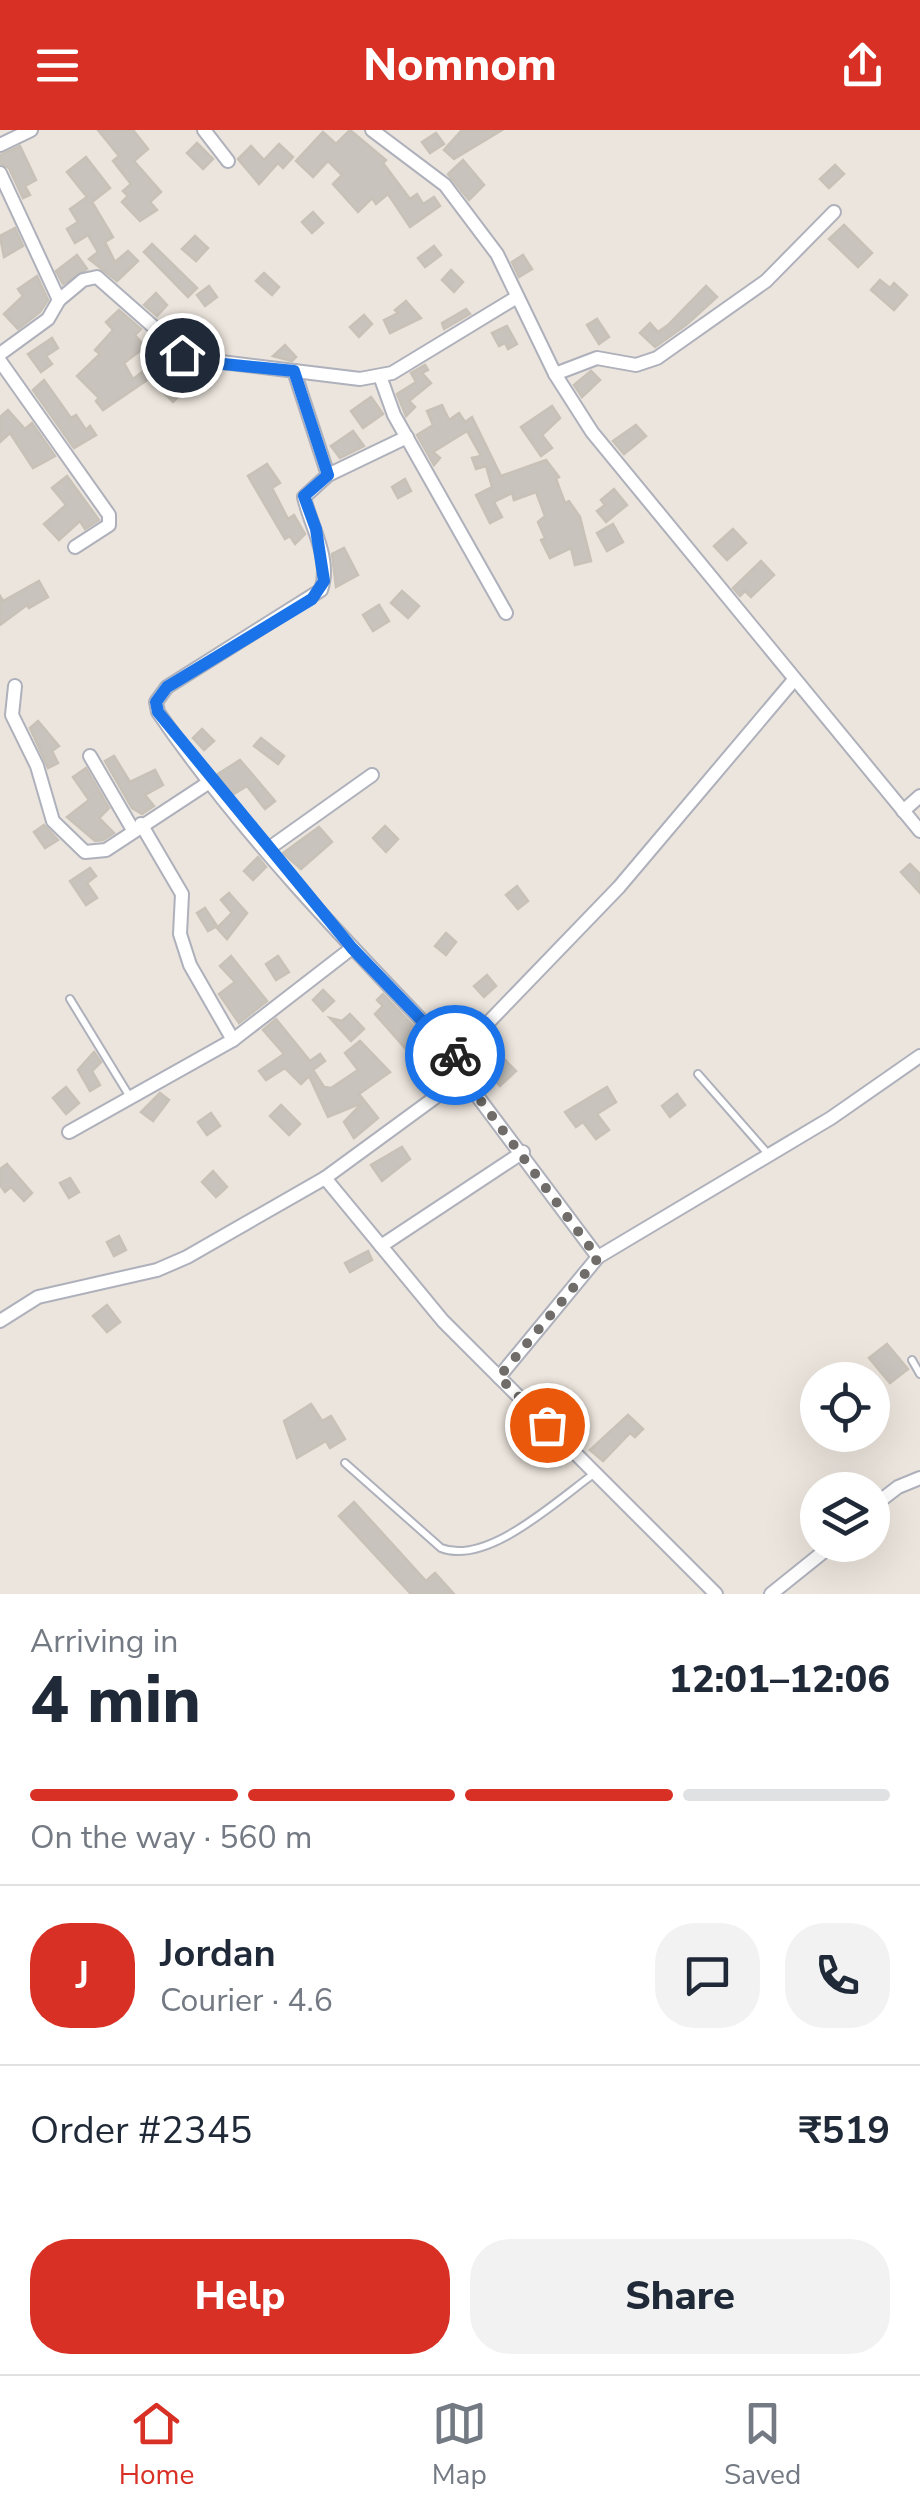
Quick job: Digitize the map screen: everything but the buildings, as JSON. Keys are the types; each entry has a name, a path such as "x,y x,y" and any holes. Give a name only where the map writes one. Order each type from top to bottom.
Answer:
{"street":[{"path":"0,145 31,130"},
{"path":"204,130 228,161"},
{"path":"372,130 445,185 497,254 554,374 592,432 920,831"},
{"path":"0,173 59,300"},
{"path":"554,374 597,358 636,365 657,358 766,281 834,212"},
{"path":"75,547 109,525 110,519 0,358 48,320 59,300 82,280 97,276 182,355 204,362 360,379 380,376 518,296"},
{"path":"294,371 328,475"},
{"path":"380,376 407,437 506,614"},
{"path":"407,437 328,475 304,496 316,529 324,575 321,590 167,687 156,702 158,712 352,948 456,1056 463,1077 523,1152 598,1258"},
{"path":"456,1056 620,887 793,681"},
{"path":"15,686 12,715 37,766 48,808 60,831 92,854 211,781"},
{"path":"90,756 182,894 180,934 190,966 232,1040"},
{"path":"268,849 372,775"},
{"path":"903,811 920,796"},
{"path":"69,1132 232,1040 352,948"},
{"path":"499,1377 598,1258 769,1155 920,1056"},
{"path":"0,1321 38,1297 142,1274 187,1257 326,1178 463,1077"},
{"path":"381,1246 523,1152"},
{"path":"326,1178 443,1321 716,1594"},
{"path":"890,1493 920,1478"},
{"path":"771,1594 811,1562"}],"lane":[{"path":"70,1000 131,1098"},
{"path":"698,1074 769,1155"},
{"path":"912,1360 920,1374"},
{"path":"345,1463 441,1548 458,1554 496,1542 595,1473"}],"way so far":[{"path":"455,1055 463,1077 523,1152 598,1258 499,1377 547,1425"}],"route":[{"path":"182,355 204,362 294,371 328,475 304,496 314,520 324,581 312,599 167,687 156,702 158,712 193,760 352,948 455,1055"}]}
